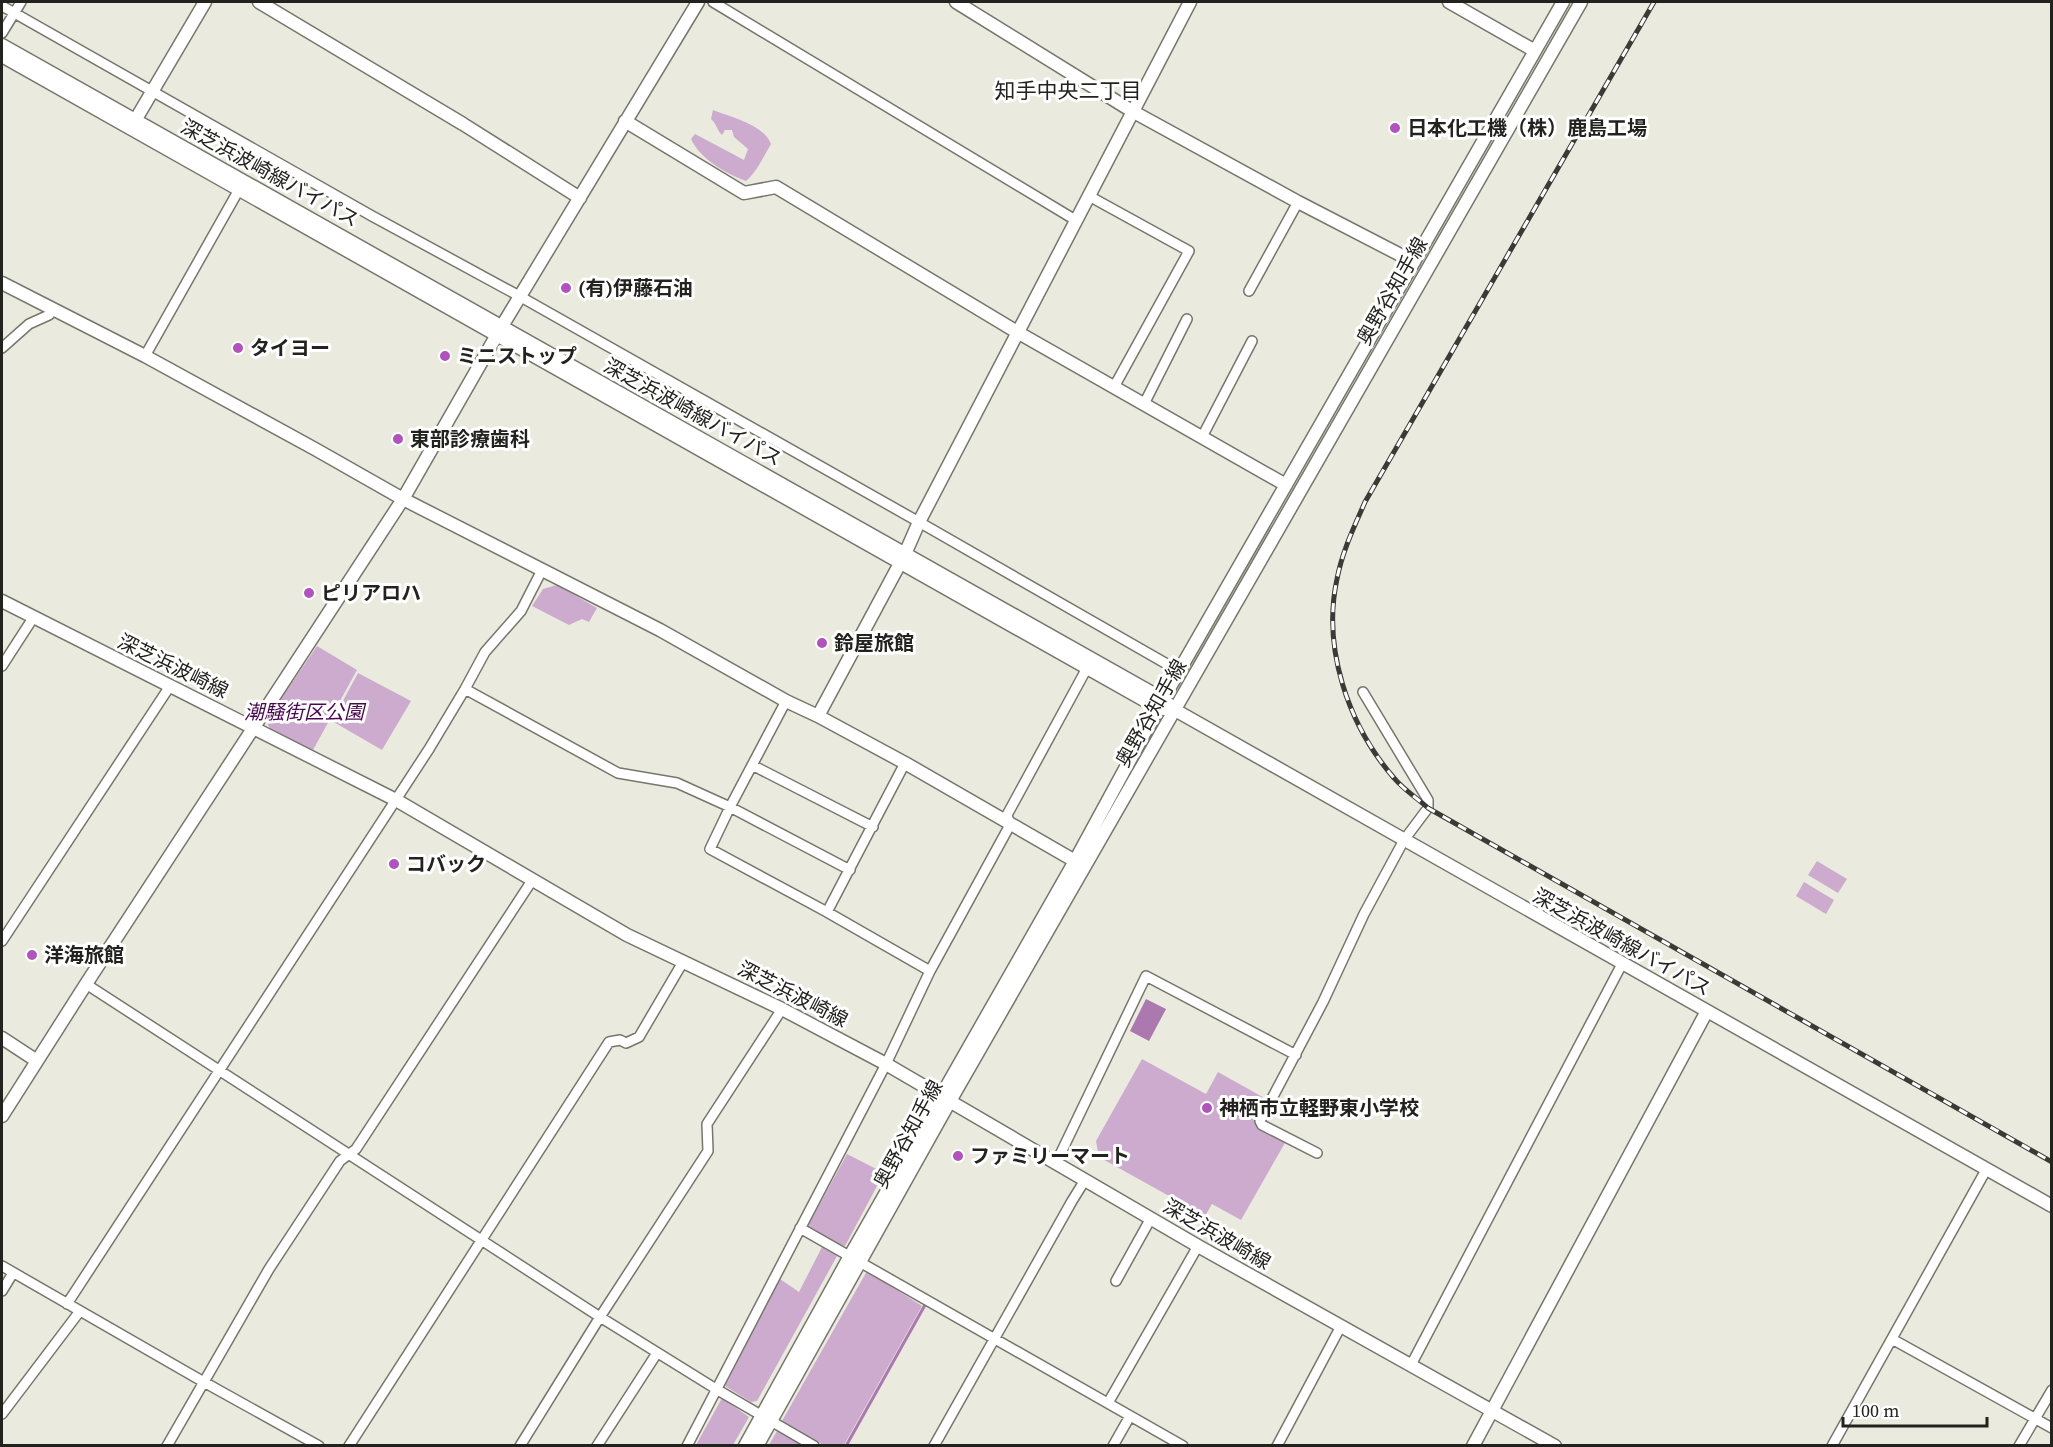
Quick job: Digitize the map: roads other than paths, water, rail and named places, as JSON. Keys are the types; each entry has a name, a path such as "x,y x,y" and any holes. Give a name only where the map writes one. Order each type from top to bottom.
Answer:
{"main road":[{"path":"135,119 205,2"},
{"path":"259,2 463,124 580,198"},
{"path":"2,1116 403,499 520,297 699,2"},
{"path":"956,2 1132,111 1298,202 1414,262"},
{"path":"818,716 903,558 919,522 1017,332 1190,2"},
{"path":"1449,2 1535,51"},
{"name":"奥野谷知手線","path":"745,1446 766,1419 945,1098 1160,704 1563,2"},
{"name":"奥野谷知手線","path":"945,1098 1175,710 1581,2"},
{"name":"深芝浜波崎線バイパス","path":"2,45 135,119 242,185"},
{"name":"深芝浜波崎線バイパス","path":"2,56 242,185 1160,704"},
{"path":"625,121 744,193 776,187 1017,332 1286,485"},
{"path":"2,283 145,356 315,448 403,499 660,630 786,701 905,763 1075,861"},
{"name":"深芝浜波崎線バイパス","path":"903,558 1087,668 1175,710 2052,1206"},
{"name":"深芝浜波崎線","path":"2,601 396,800 627,935 782,1009 886,1064 1198,1246 1555,1446"},
{"path":"1473,1446 1707,1011"},
{"path":"2,1038 37,1061"},
{"name":"奥野谷知手線","path":"757,1446 766,1419"}],"street":[{"path":"2,33 21,2"},
{"path":"713,2 1077,221"},
{"path":"2,6 919,522 1179,671"},
{"path":"145,356 242,185"},
{"path":"1089,196 1189,251 1114,387"},
{"path":"1249,291 1298,202"},
{"path":"2,348 29,324 49,315 53,310"},
{"path":"1144,404 1187,319"},
{"path":"1202,437 1252,341"},
{"path":"67,1304 396,800 465,689 485,652 521,611 542,570"},
{"path":"2,666 33,618"},
{"path":"687,1446 886,1064 930,971 1010,825 1007,815 1087,668"},
{"path":"2,941 170,686"},
{"path":"465,689 618,773 678,783 730,807 850,870"},
{"path":"1317,1153 1260,1122 1323,1002 1364,914 1404,840 1428,808 1428,800 1363,692"},
{"path":"786,701 710,849 828,912 930,971"},
{"path":"828,912 905,763"},
{"path":"752,765 873,827"},
{"path":"167,1446 274,1260 340,1161 356,1149 533,879"},
{"path":"349,1446 609,1042 620,1040 627,1043 639,1037 683,962"},
{"path":"1411,1365 1622,964"},
{"path":"1056,1163 1146,976 1296,1055"},
{"path":"86,984 600,1317 814,1446"},
{"path":"520,1446 600,1317 708,1151 707,1124 782,1009"},
{"path":"1832,1446 1986,1170"},
{"path":"934,1446 1085,1180"},
{"path":"1116,1281 1150,1218"},
{"path":"800,1228 1183,1446"},
{"path":"1108,1403 1198,1246"},
{"path":"2,1266 202,1382 315,1444"},
{"path":"2,1291 13,1273"},
{"path":"2,1414 80,1311"},
{"path":"1277,1446 1341,1326"},
{"path":"1892,1339 2052,1428"},
{"path":"597,1446 657,1353"},
{"path":"2019,1446 2052,1390"},
{"path":"1113,1446 1131,1416"}],"waterway":[{"path":"846,1446 925,1305"}],"railway":[{"path":"1654,2 1365,502 1342,559 1333,605 1336,658 1343,684 1352,710 1378,757 1398,782 1428,808 2052,1162"}],"place":[{"name":"日本化工機（株）鹿島工場","path":"1395,128"},
{"name":"(有)伊藤石油","path":"566,288"},
{"name":"タイヨー","path":"238,348"},
{"name":"ミニストップ","path":"445,356"},
{"name":"東部診療歯科","path":"398,439"},
{"name":"ピリアロハ","path":"309,593"},
{"name":"鈴屋旅館","path":"822,643"},
{"name":"コバック","path":"394,864"},
{"name":"洋海旅館","path":"32,955"},
{"name":"神栖市立軽野東小学校","path":"1207,1108"},
{"name":"ファミリーマート","path":"958,1156"}],"district":[{"name":"知手中央二丁目","path":"1068,90"}],"park label":[{"name":"潮騒街区公園","path":"304,712"}]}
